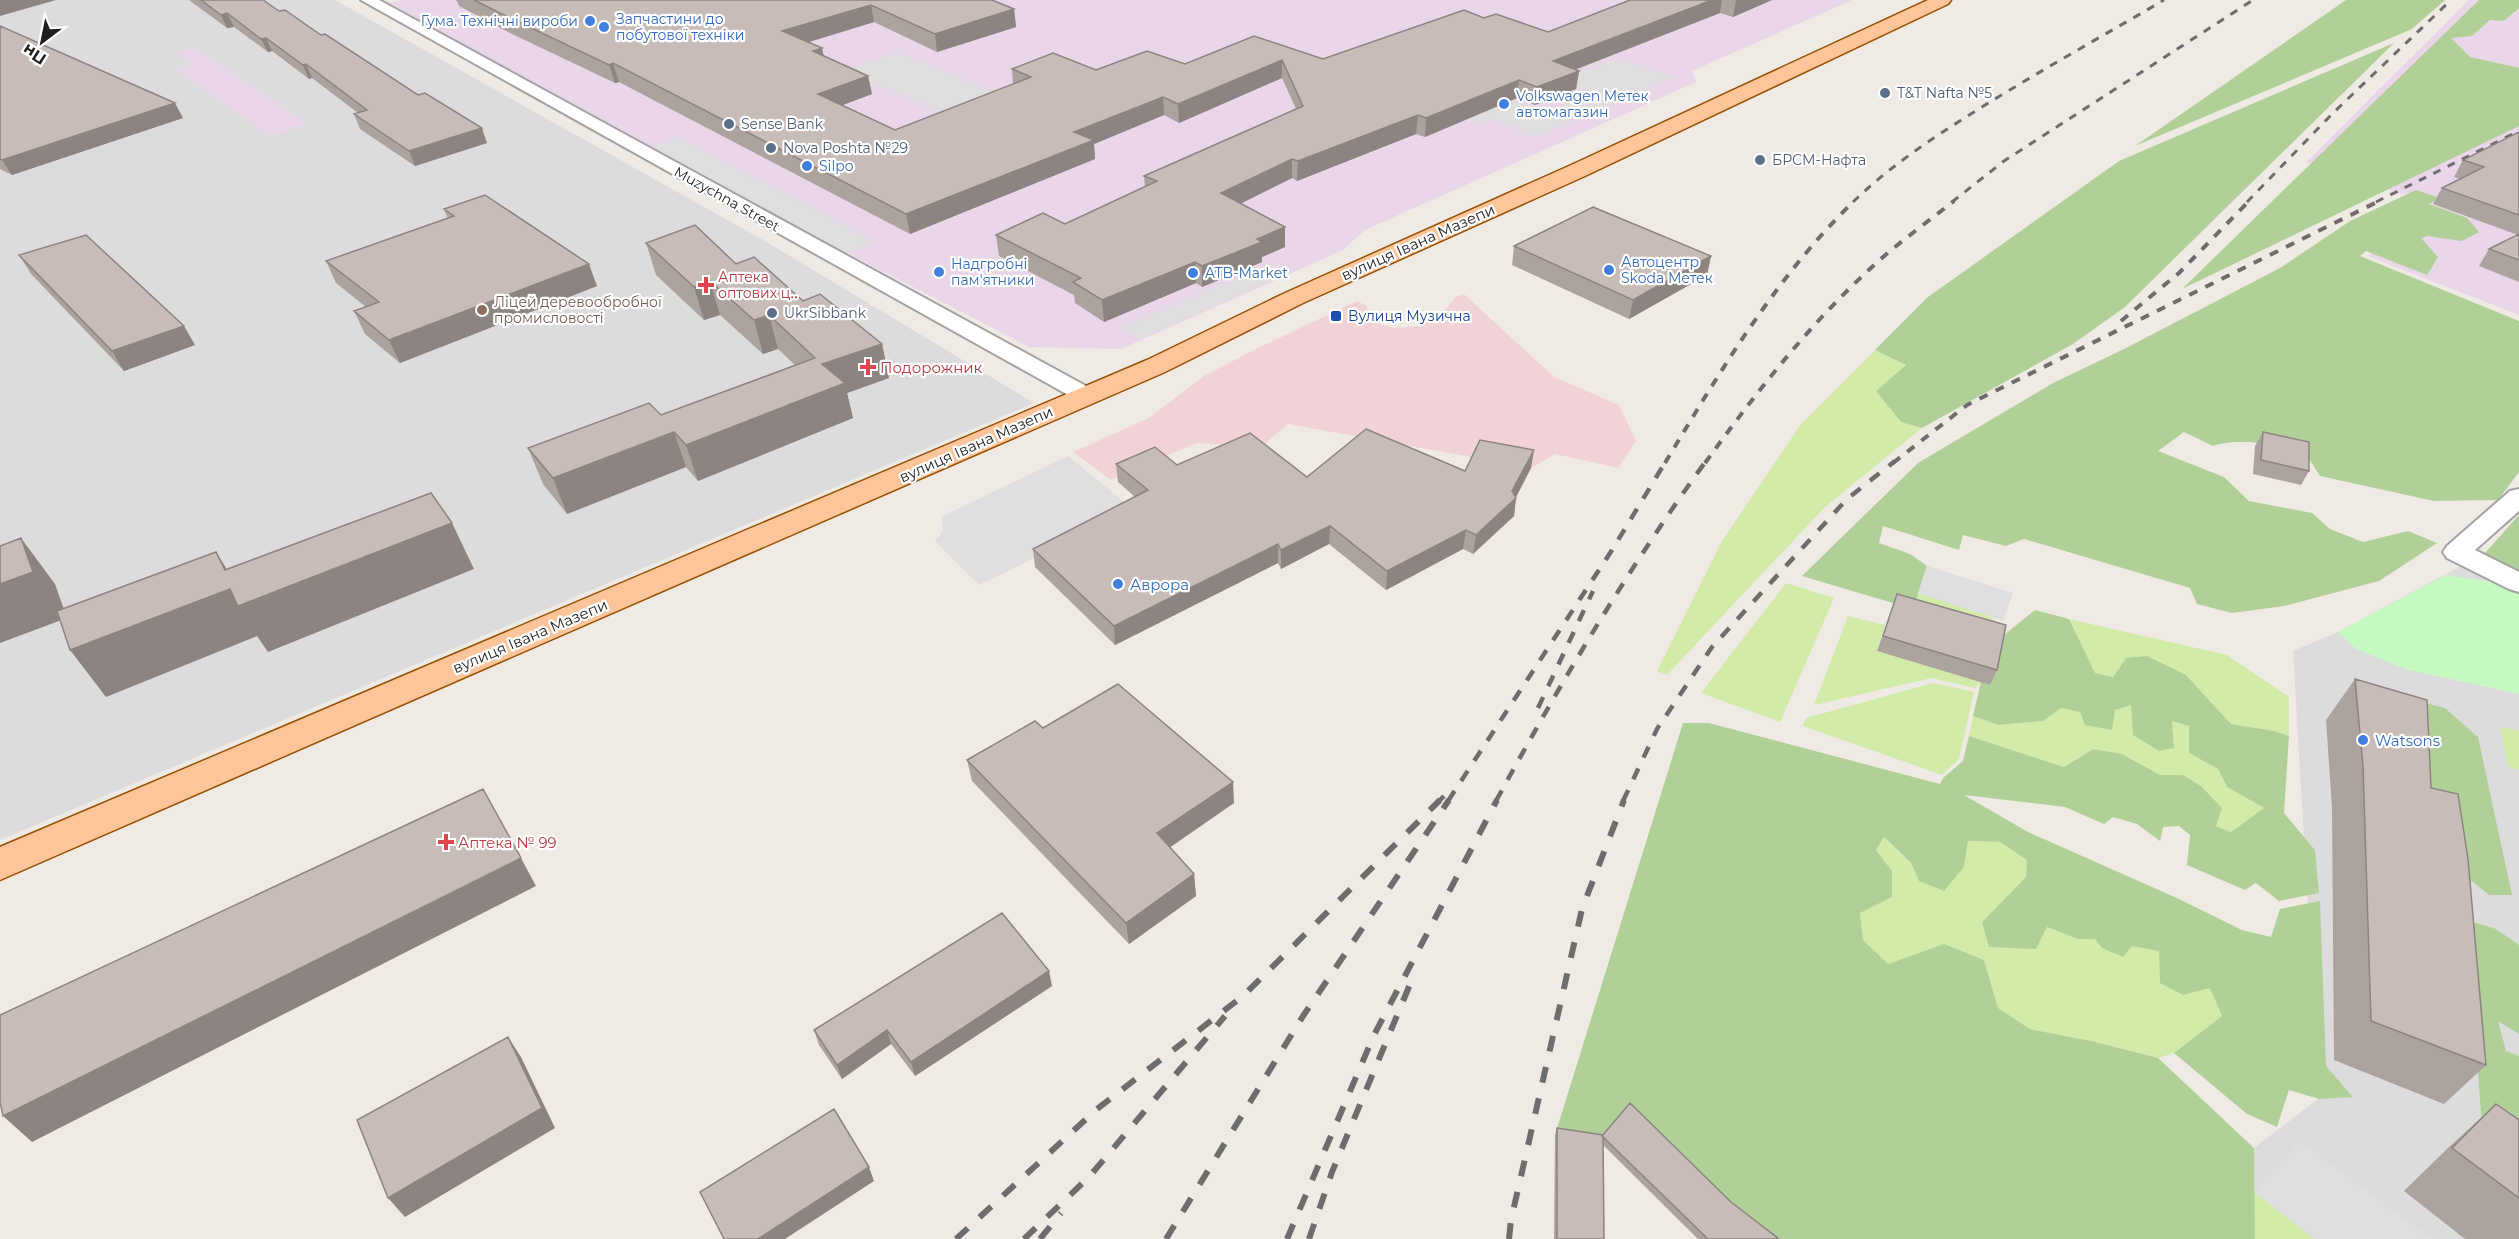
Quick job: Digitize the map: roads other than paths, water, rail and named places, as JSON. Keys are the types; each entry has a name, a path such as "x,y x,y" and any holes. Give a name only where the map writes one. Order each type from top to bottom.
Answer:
{"main road":[{"name":"вулиця Івана Мазепи","path":"0,864 1087,396 1942,0"}],"street":[{"name":"Muzychna Street","path":"368,0 1087,396"},
{"path":"2519,497 2457,552 2519,583"}],"railway":[{"path":"1853,202 1896,165 1958,122 2164,0"},
{"path":"1952,202 2004,161 2253,0"},
{"path":"2247,202 2333,113 2451,0"},
{"path":"2376,202 2519,131"},
{"path":"1705,463 1766,382 1833,305 1882,258 1954,201"},
{"path":"2121,321 2179,273 2249,201"},
{"path":"1893,463 1967,405 2379,201"},
{"path":"1665,463 1751,326 1799,261 1853,202"},
{"path":"1448,801 1612,550 1666,461"},
{"path":"1496,801 1595,628 1706,461"},
{"path":"1623,801 1657,729 1712,647 1847,499 1895,461"},
{"path":"1538,708 1593,591"},
{"path":"1440,800 1444,796"},
{"path":"956,1239 1097,1109 1243,996 1440,800"},
{"path":"1166,1239 1303,1016 1449,800"},
{"path":"1287,1239 1374,1035 1497,800"},
{"path":"1509,1239 1511,1220 1582,909 1624,800"},
{"path":"1309,1239 1332,1172 1413,977"},
{"path":"1024,1239 1089,1177 1225,1016"},
{"path":"1040,1239 1061,1213"}],"place":[{"name":"Гума. Технічні вироби","path":"590,21"},
{"name":"Запчастини до побутової техніки","path":"604,27"},
{"name":"Т&T Nafta №5","path":"1885,93"},
{"name":"Volkswagen Метек автомагазин","path":"1504,104"},
{"name":"Sense Bank","path":"729,124"},
{"name":"Nova Poshta №29","path":"771,148"},
{"name":"БРСМ-Нафта","path":"1760,160"},
{"name":"Silpo","path":"807,166"},
{"name":"Автоцентр Skoda Метек","path":"1609,270"},
{"name":"Надгробні пам'ятники","path":"939,272"},
{"name":"ATB-Market","path":"1193,273"},
{"name":"Аптека оптових ц‥","path":"706,285"},
{"name":"Ліцей деревообробної промисловості","path":"482,310"},
{"name":"UkrSibbank","path":"772,313"},
{"name":"Вулиця Музична","path":"1336,316"},
{"name":"Подорожник","path":"868,367"},
{"name":"Аврора","path":"1118,584"},
{"name":"Watsons","path":"2363,740"},
{"name":"Аптека № 99","path":"446,842"}]}
